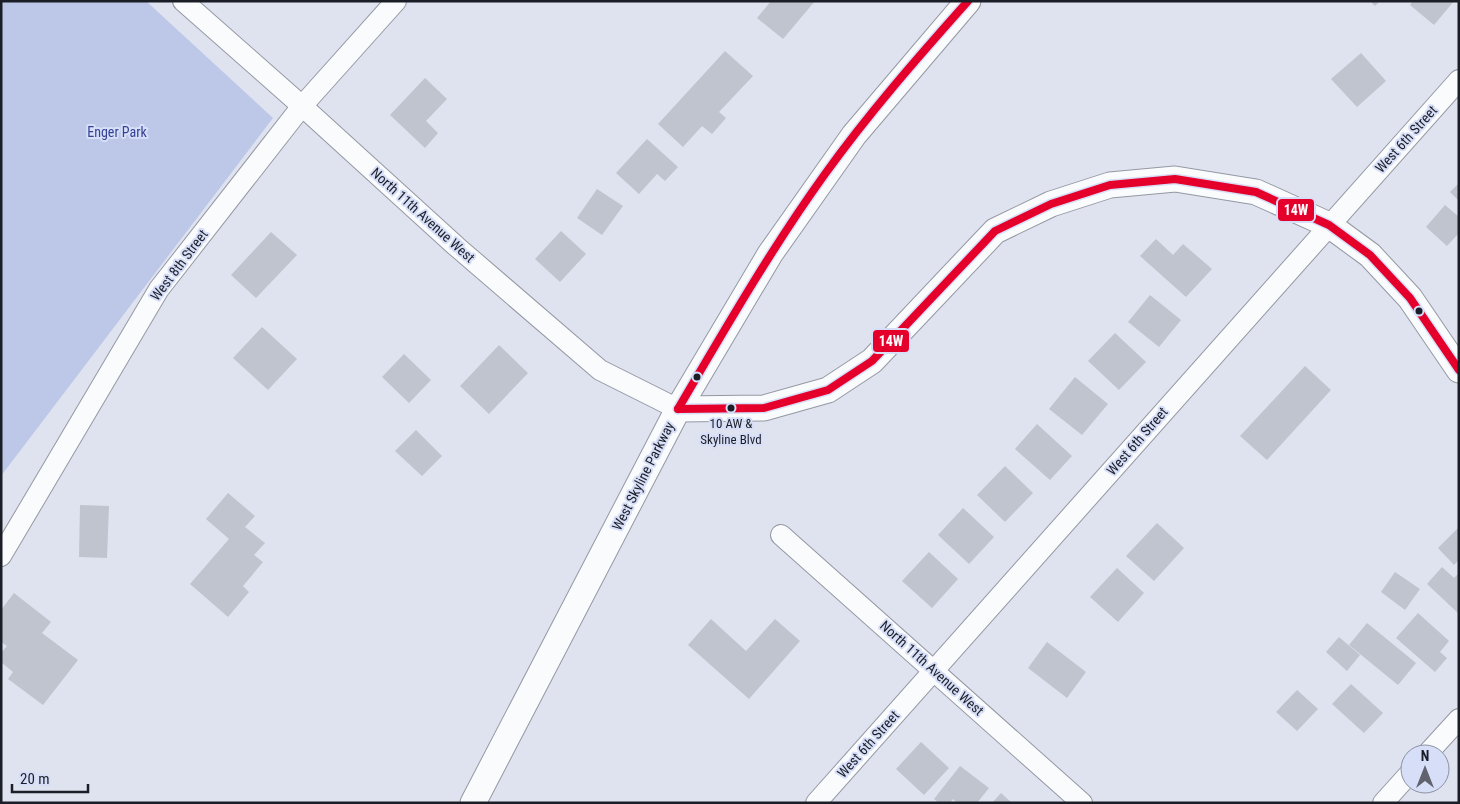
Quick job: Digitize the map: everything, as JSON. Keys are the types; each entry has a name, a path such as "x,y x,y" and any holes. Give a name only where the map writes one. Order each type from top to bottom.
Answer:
{"street":[{"name":"North 11th Avenue West","path":"183,1 457,247 600,370 678,409"},
{"name":"West 8th Street","path":"1,556 159,289 302,106 396,1"},
{"name":"West Skyline Parkway","path":"473,803 678,409 770,254 808,197 854,135 968,1"},
{"name":"West 6th Street","path":"816,803 1459,80"},
{"path":"678,409 764,408 828,390 872,361 995,231 1051,204 1110,185 1175,179 1256,192 1329,225 1370,256 1410,298 1459,370"},
{"name":"North 11th Avenue West","path":"781,535 935,669 1082,803"},
{"path":"1436,744 1459,719"},
{"path":"1383,803 1400,784"}],"green space":[{"name":"Enger Park","path":"1,1 146,1 273,118 1,476"}],"building":[{"path":"771,1 815,1 783,39 757,18"},
{"path":"1370,1 1380,1 1375,6"},
{"path":"1413,1 1454,1 1434,25 1410,5"},
{"path":"725,51 753,76 719,112 726,118 712,134 702,126 683,147 658,124"},
{"path":"1361,53 1386,81 1357,107 1331,79"},
{"path":"425,78 447,99 426,121 438,133 425,148 390,115"},
{"path":"647,139 678,167 665,181 657,174 639,194 616,173"},
{"path":"1459,183 1459,201 1450,192"},
{"path":"597,189 623,206 602,235 577,218"},
{"path":"1445,205 1459,217 1459,233 1447,246 1426,227"},
{"path":"561,231 586,254 560,282 535,259"},
{"path":"271,232 297,255 256,298 231,275"},
{"path":"1156,239 1173,255 1183,244 1212,269 1186,297 1140,256"},
{"path":"1150,295 1181,320 1159,347 1128,322"},
{"path":"262,327 297,359 268,390 233,358"},
{"path":"1115,333 1146,362 1119,390 1088,361"},
{"path":"499,345 528,373 489,414 460,386"},
{"path":"404,354 431,380 409,403 382,377"},
{"path":"1305,366 1331,390 1267,460 1240,436"},
{"path":"1075,377 1108,404 1082,435 1049,409"},
{"path":"1037,424 1072,456 1050,480 1015,449"},
{"path":"416,430 442,456 422,476 395,451"},
{"path":"1005,466 1033,493 1005,522 977,495"},
{"path":"228,493 255,516 245,527 265,543 254,555 263,562 243,586 249,592 228,617 190,584 229,539 206,519"},
{"path":"80,505 109,506 107,558 79,557"},
{"path":"963,508 994,537 969,564 938,535"},
{"path":"1157,523 1184,548 1154,581 1126,556"},
{"path":"1459,527 1459,560 1454,565 1438,548"},
{"path":"929,552 958,579 932,608 902,581"},
{"path":"1442,567 1454,578 1459,573 1459,614 1427,584"},
{"path":"1117,568 1144,593 1118,622 1090,597"},
{"path":"1395,572 1420,589 1405,610 1381,592"},
{"path":"14,593 51,622 42,633 78,660 43,705 8,679 13,672 1,662 1,653 7,646 1,642 1,610"},
{"path":"1418,613 1449,641 1440,652 1447,658 1435,672 1396,638"},
{"path":"711,619 746,651 775,619 800,641 749,699 688,645"},
{"path":"1367,623 1416,663 1398,685 1349,645"},
{"path":"1339,637 1360,655 1347,671 1326,652"},
{"path":"1047,642 1086,672 1067,698 1028,668"},
{"path":"1351,684 1383,713 1364,733 1332,704"},
{"path":"1297,690 1318,709 1297,731 1276,712"},
{"path":"921,742 949,768 924,795 896,769"},
{"path":"960,766 989,788 977,803 957,803 953,799 950,803 939,803 934,799"},
{"path":"1001,793 1012,803 992,803"}],"transit line":[{"name":"14W","path":"678,409 767,260 805,202 876,107 968,1"},
{"name":"14W","path":"678,409 764,408 828,390 872,361 995,231 1051,204 1110,185 1175,179 1256,192 1329,225 1370,255 1410,298 1459,370"}],"place":[{"name":"10 AW & Skyline Blvd","path":"731,408"}]}
